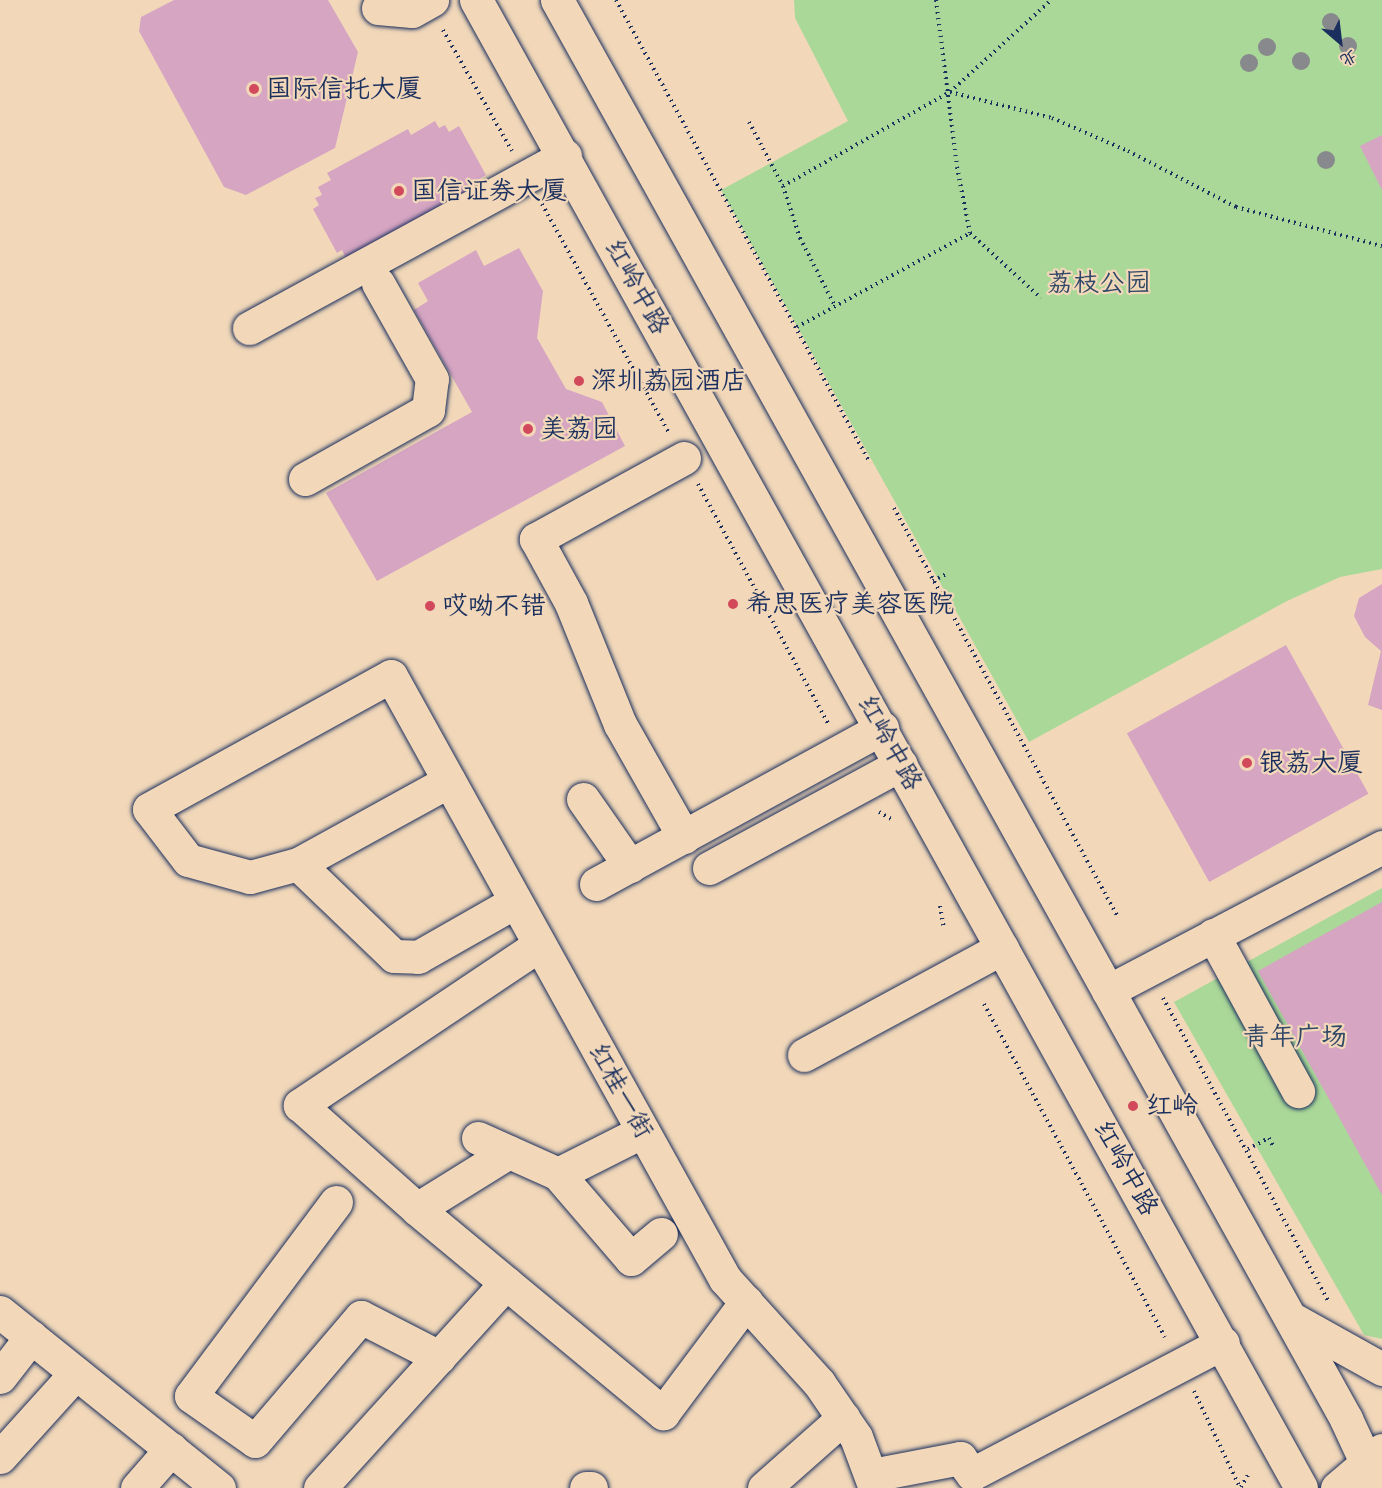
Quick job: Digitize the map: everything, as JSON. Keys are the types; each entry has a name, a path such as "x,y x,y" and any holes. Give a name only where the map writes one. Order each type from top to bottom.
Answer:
{"street":[{"name":"红岭中路","path":"476,0 565,156 1223,1343 1301,1488"},
{"path":"557,0 1375,1467 1336,1488"},
{"path":"378,8 435,11"},
{"path":"249,328 565,156"},
{"path":"305,479 428,410 432,379 378,283"},
{"path":"684,458 536,539 571,603 620,724 684,837"},
{"path":"645,461 684,458"},
{"name":"红桂一街","path":"298,864 250,877 188,860 149,809 391,676 725,1279 819,1383 843,1418 874,1481"},
{"path":"596,884 882,728"},
{"path":"709,868 901,764"},
{"path":"449,781 298,864 394,956 418,957 515,902"},
{"path":"583,799 630,866"},
{"path":"1108,991 1382,847"},
{"path":"1213,935 1298,1091"},
{"path":"539,945 300,1105 417,1209 663,1413 746,1302"},
{"path":"804,1055 1002,948"},
{"path":"558,1174 643,1131"},
{"path":"478,1138 558,1174 631,1259 661,1234"},
{"path":"417,1209 509,1152"},
{"path":"336,1202 191,1396 255,1441 361,1317 439,1358"},
{"path":"333,1484 439,1358 506,1283"},
{"path":"0,1312 219,1488"},
{"path":"1290,1318 1382,1370"},
{"path":"0,1377 31,1337"},
{"path":"874,1481 960,1458 972,1474 1223,1343"},
{"path":"0,1457 76,1373"},
{"path":"764,1488 843,1418"},
{"path":"137,1488 171,1449"},
{"path":"586,1488 591,1488"}],"path":[{"path":"616,0 870,463"},
{"path":"936,0 950,92 957,167 970,234 1041,298"},
{"path":"783,186 950,92 1052,0"},
{"path":"435,11 519,162"},
{"path":"950,92 1052,118 1128,151 1236,207 1382,246"},
{"path":"749,122 783,186 800,238 835,306"},
{"path":"536,193 834,734"},
{"path":"797,327 970,234"},
{"path":"894,508 1117,916"},
{"path":"933,581 948,573"},
{"path":"1159,990 1333,1308"},
{"path":"984,1004 1168,1343"},
{"path":"1248,1149 1269,1138 1274,1148"},
{"path":"1190,1382 1240,1488 1248,1475"}],"green space":[{"name":"荔枝公园","path":"794,0 1382,0 1382,569 1340,577 1287,601 1029,742 721,190 848,121 795,18"},
{"name":"青年广场","path":"1382,888 1382,1339 1364,1335 1174,1002"}],"building":[{"path":"174,0 328,0 358,52 335,148 246,195 224,187 139,31 141,17"},
{"name":"国信证券大厦","path":"435,121 439,128 445,125 449,132 459,126 486,175 477,180 482,189 347,260 342,250 337,253 313,209 319,205 315,198 322,195 318,187 331,180 327,173 408,129 411,135"},
{"path":"1382,135 1382,190 1360,146"},
{"name":"美荔园","path":"519,248 543,291 537,338 566,389 602,402 625,446 377,581 326,493 472,412 414,310 428,301 418,283 476,250 484,266"},
{"path":"1382,584 1382,710 1368,705 1381,651 1365,637 1354,616 1359,598"},
{"name":"银荔大厦","path":"1286,645 1368,794 1209,882 1127,733"},
{"path":"1382,902 1382,1195 1258,971"}],"place":[{"name":"国际信托大厦","path":"254,89"},
{"name":"国信证券大厦","path":"399,191"},
{"name":"深圳荔园酒店","path":"579,381"},
{"name":"美荔园","path":"528,429"},
{"name":"希思医疗美容医院","path":"733,604"},
{"name":"哎呦不错","path":"430,606"},
{"name":"银荔大厦","path":"1247,763"},
{"name":"红岭","path":"1133,1106"}]}
